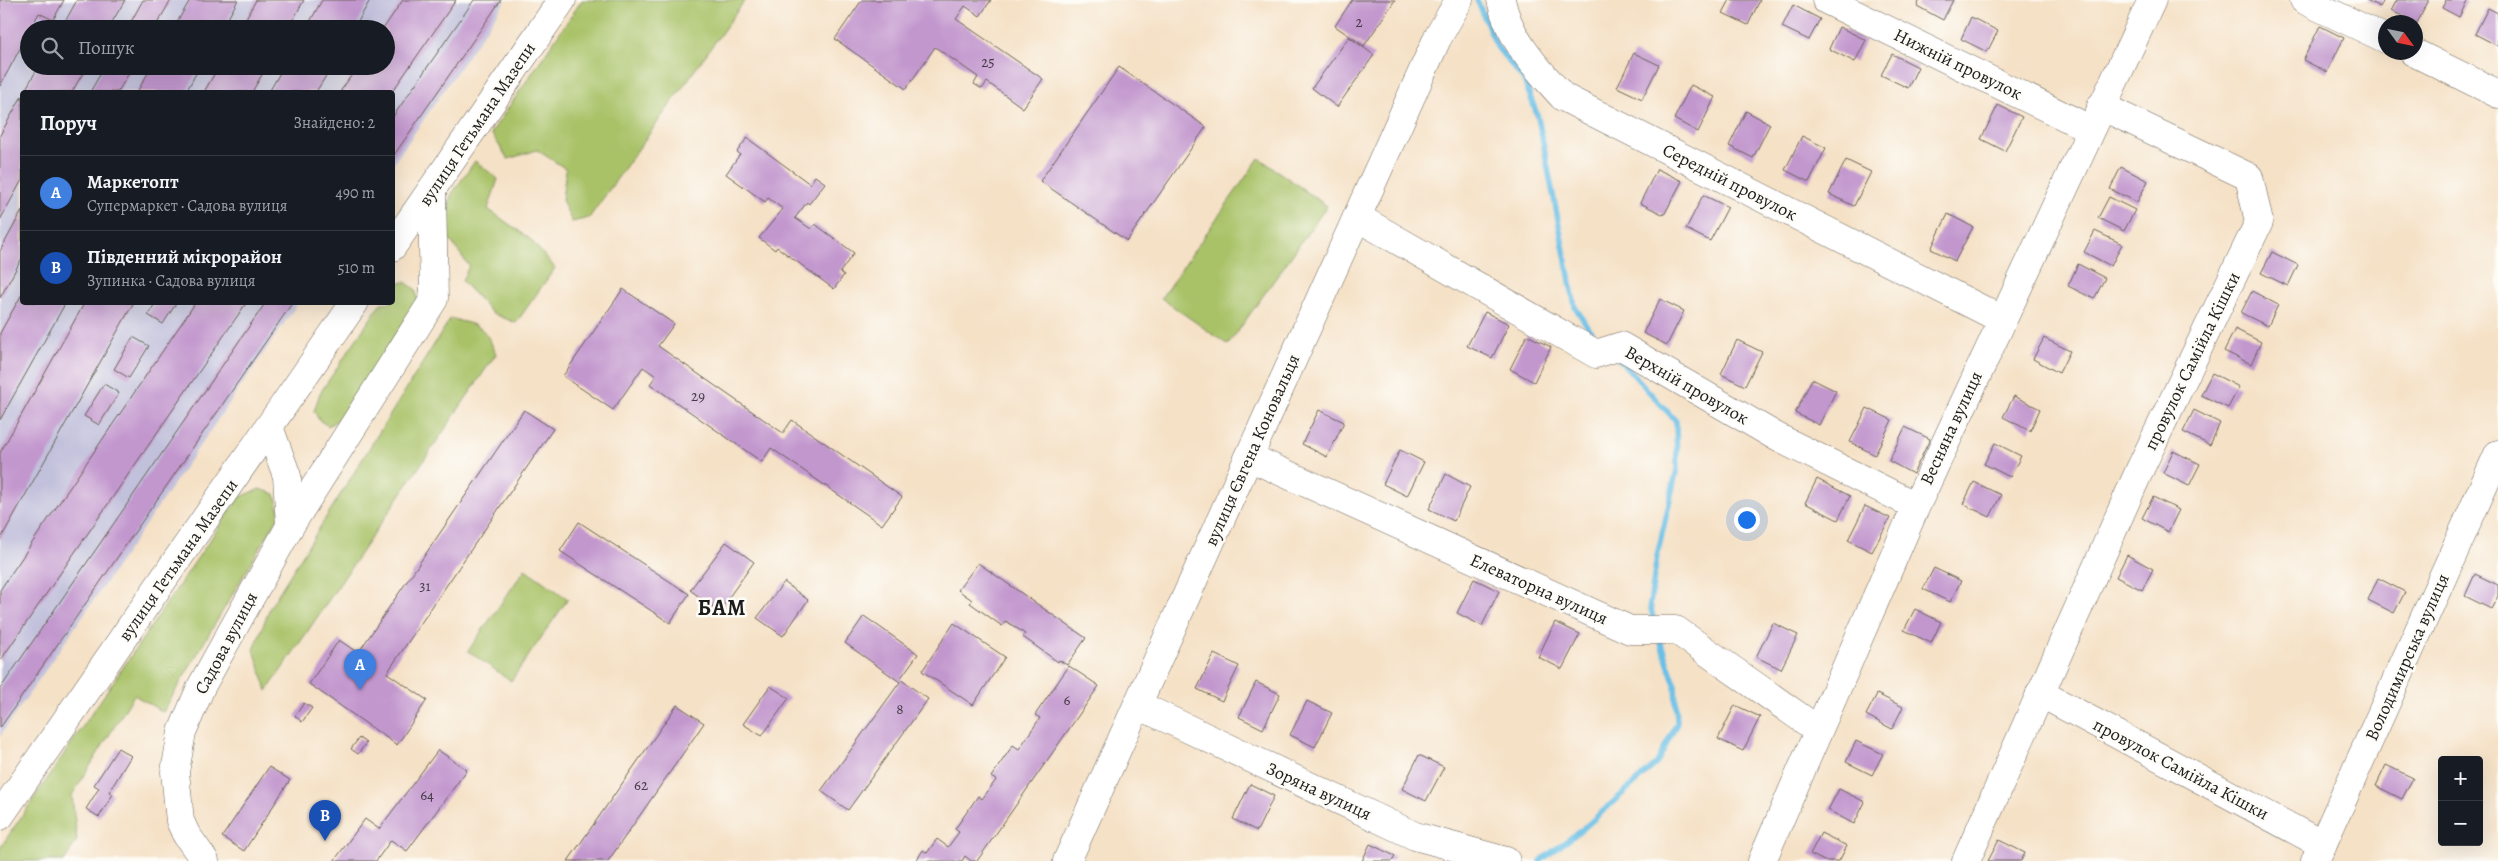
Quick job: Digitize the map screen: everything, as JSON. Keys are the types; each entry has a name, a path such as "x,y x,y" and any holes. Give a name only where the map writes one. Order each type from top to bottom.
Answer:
{"main road":[{"name":"вулиця Гетьмана Мазепи","path":"395,243 562,0"},
{"name":"вулиця Євгена Коновальця","path":"1067,861 1437,39 1459,0"},
{"name":"Середній провулок","path":"1501,0 1503,10 1527,58 1563,97 2001,319"},
{"name":"Нижній провулок","path":"1826,0 2096,117"},
{"name":"Весняна вулиця","path":"1762,861 1916,506 2001,319 2152,0"},
{"path":"2304,0 2378,35"},
{"path":"2423,57 2498,94"},
{"name":"провулок Самійла Кішки","path":"1966,861 2141,467 2259,222 2249,177 2096,117"},
{"name":"Садова вулиця","path":"205,861 186,834 180,821 175,772 182,732 201,687 290,526 434,298 432,189"},
{"name":"Верхній провулок","path":"1357,217 1608,350 1916,506"},
{"name":"вулиця Гетьмана Мазепи","path":"0,816 352,305"},
{"path":"269,427 287,476 290,526"},
{"name":"Володимирська вулиця","path":"2319,853 2498,454"},
{"name":"Елеваторна вулиця","path":"1249,457 1630,630 1676,630 1818,730"},
{"name":"провулок Самійла Кішки","path":"2040,693 2319,853"},
{"name":"Зоряна вулиця","path":"1138,705 1415,836 1506,860"}],"shaded area":[{"path":"0,0 506,0 395,161 395,90 20,90 20,305 297,305 0,736"}],"green space":[{"path":"582,0 745,0 589,218 572,222 562,200 566,169 537,150 508,159 491,133"},
{"path":"1259,158 1327,206 1228,345 1161,298"},
{"path":"475,161 498,179 488,209 530,239 555,268 516,323 492,313 462,281 469,266 445,233 451,195"},
{"path":"405,282 415,289 418,301 341,418 328,426 319,420 314,411 320,393 380,305 395,305 395,284"},
{"path":"450,319 480,328 485,332 496,354 267,691 254,650 270,607"},
{"path":"260,489 275,494 280,514 163,712 134,695 72,795 77,840 64,861 0,861 0,848 231,509 240,497"},
{"path":"525,569 568,599 511,681 468,651"}],"building":[{"path":"0,0 64,0 53,20 39,13 35,20 20,20 20,49 0,86"},
{"path":"77,0 125,0 113,20 66,20"},
{"path":"143,0 171,0 159,20 132,20"},
{"path":"190,0 238,0 227,20 178,20"},
{"path":"256,0 304,0 293,20 245,20"},
{"path":"322,0 370,0 359,20 311,20"},
{"path":"403,0 456,0 393,90 341,90 352,75 395,75 395,20 389,20"},
{"path":"474,0 501,0 395,154 395,114"},
{"path":"862,0 991,0 980,16 965,6 956,19 1043,79 1023,108 987,82 982,89 974,84 978,77 935,47 906,89 835,39"},
{"path":"1352,0 1395,0 1364,46 1335,26"},
{"path":"1730,0 1760,0 1748,25 1723,13"},
{"path":"1920,0 1953,0 1943,20 1917,6"},
{"path":"2366,0 2384,0 2380,7"},
{"path":"2397,0 2429,0 2421,15 2400,15 2391,11"},
{"path":"2446,0 2468,0 2459,17 2442,8"},
{"path":"1793,5 1820,19 1809,40 1782,27"},
{"path":"2488,8 2498,13 2498,46 2475,34"},
{"path":"1971,17 1998,31 1987,52 1961,39"},
{"path":"2320,26 2344,38 2327,72 2303,60"},
{"path":"1839,27 1866,40 1855,62 1829,49"},
{"path":"1349,37 1374,55 1337,107 1312,88"},
{"path":"1634,53 1659,65 1642,99 1617,87"},
{"path":"1892,54 1918,67 1908,88 1881,75"},
{"path":"1119,67 1206,127 1127,241 1040,181"},
{"path":"34,75 82,75 73,90 25,90"},
{"path":"100,75 128,75 119,90 91,90"},
{"path":"147,75 195,75 187,90 138,90"},
{"path":"214,75 262,75 253,90 205,90"},
{"path":"279,75 326,75 317,90 270,90"},
{"path":"1691,85 1715,97 1698,132 1674,119"},
{"path":"20,100 20,184 0,220 0,135"},
{"path":"1998,105 2022,117 2005,151 1981,139"},
{"path":"1746,111 1770,124 1753,158 1729,146"},
{"path":"1802,136 1826,148 1809,182 1785,170"},
{"path":"747,138 810,184 815,176 825,183 809,204 807,202 795,218 811,229 815,224 854,253 840,272 844,275 834,289 777,247 775,250 759,238 783,209 768,198 765,202 726,174 740,154 737,152"},
{"path":"1846,160 1871,172 1854,206 1829,194"},
{"path":"2121,167 2148,181 2137,202 2110,189"},
{"path":"1657,169 1682,181 1664,215 1640,203"},
{"path":"1703,195 1728,207 1710,241 1686,229"},
{"path":"2109,197 2135,210 2124,231 2098,218"},
{"path":"1948,214 1973,227 1955,261 1931,249"},
{"path":"20,215 20,262 0,298 0,251"},
{"path":"2095,231 2122,244 2111,266 2084,252"},
{"path":"2272,252 2298,265 2288,286 2261,273"},
{"path":"2078,264 2105,278 2094,299 2068,286"},
{"path":"623,289 674,324 658,346 783,433 792,420 902,497 882,525 771,448 762,462 650,384 656,376 643,367 613,410 563,376"},
{"path":"2252,291 2278,305 2268,326 2241,313"},
{"path":"20,298 20,305 64,305 0,420 0,333"},
{"path":"1660,299 1684,311 1667,345 1643,333"},
{"path":"83,305 132,305 0,540 0,453"},
{"path":"154,305 175,305 163,324 148,315"},
{"path":"194,305 245,305 0,661 0,590"},
{"path":"264,305 291,305 0,728 0,689"},
{"path":"1485,312 1509,324 1492,358 1467,346"},
{"path":"2235,329 2261,342 2251,364 2224,351"},
{"path":"1527,335 1551,347 1534,382 1510,369"},
{"path":"133,337 149,346 129,378 114,369"},
{"path":"2044,338 2070,351 2059,373 2033,359"},
{"path":"1737,340 1762,352 1745,386 1721,374"},
{"path":"2212,373 2239,387 2228,408 2201,395"},
{"path":"1812,379 1836,391 1819,425 1795,413"},
{"path":"104,384 119,393 99,425 84,416"},
{"path":"2014,396 2040,409 2030,431 2003,417"},
{"path":"1867,408 1892,420 1875,455 1850,442"},
{"path":"524,410 553,429 387,673 427,700 397,745 309,684 339,640 358,653"},
{"path":"1319,410 1344,422 1327,457 1302,444"},
{"path":"2194,410 2220,423 2210,445 2183,432"},
{"path":"1905,427 1930,439 1913,474 1889,461"},
{"path":"1995,443 2021,456 2010,477 1984,464"},
{"path":"1400,450 1424,462 1407,496 1383,484"},
{"path":"2173,451 2200,464 2189,486 2163,473"},
{"path":"1446,474 1470,487 1454,521 1429,509"},
{"path":"1817,479 1850,496 1838,520 1805,503"},
{"path":"1974,482 2001,495 1990,517 1963,504"},
{"path":"2153,497 2179,510 2168,532 2142,518"},
{"path":"1865,506 1890,518 1872,552 1848,540"},
{"path":"579,522 689,594 670,623 560,551"},
{"path":"726,542 754,562 719,611 690,590"},
{"path":"2127,555 2153,569 2142,590 2116,577"},
{"path":"978,563 1086,638 1067,665 1059,660 1058,662 1023,637 1025,634 1006,621 1002,626 970,603 972,600 958,590"},
{"path":"1934,568 1961,581 1950,602 1923,589"},
{"path":"2475,574 2498,585 2498,596 2491,609 2465,596"},
{"path":"2378,578 2405,592 2394,613 2368,600"},
{"path":"1474,579 1499,591 1482,626 1457,613"},
{"path":"784,582 808,600 783,636 757,618"},
{"path":"1915,609 1941,622 1931,643 1904,630"},
{"path":"864,616 918,654 900,679 928,699 848,810 821,791 900,682 845,643"},
{"path":"1555,622 1580,634 1562,669 1538,657"},
{"path":"954,623 1005,657 973,705 922,671"},
{"path":"1773,623 1798,635 1781,669 1756,657"},
{"path":"1214,654 1239,666 1222,701 1197,689"},
{"path":"1069,666 1099,686 977,861 971,861 965,856 962,861 916,861 923,850 927,853 937,839 948,847 959,832 955,829 978,796 982,799 996,780 991,777 1013,745 1019,749 1040,718 1035,715"},
{"path":"1256,682 1280,694 1263,729 1239,717"},
{"path":"770,686 789,698 762,736 743,724"},
{"path":"1877,694 1903,707 1892,729 1866,715"},
{"path":"1307,701 1332,713 1315,747 1290,735"},
{"path":"304,703 312,708 302,722 295,716"},
{"path":"677,705 704,723 608,861 568,861"},
{"path":"1735,705 1760,717 1743,751 1718,739"},
{"path":"359,738 366,743 358,754 351,749"},
{"path":"1856,741 1883,754 1872,775 1846,762"},
{"path":"118,748 131,756 109,792 113,794 99,817 86,809 99,788 94,785"},
{"path":"438,750 467,770 407,851 391,840 376,861 334,861 365,819 379,829"},
{"path":"1419,755 1444,767 1426,801 1402,789"},
{"path":"2386,765 2413,778 2402,799 2376,786"},
{"path":"269,767 290,780 244,851 222,837"},
{"path":"1250,784 1274,796 1257,831 1233,819"},
{"path":"1839,789 1865,802 1854,824 1828,810"},
{"path":"1821,833 1847,846 1839,861 1824,861 1810,854"},
{"path":"1999,840 2025,853 2021,861 1988,861"},
{"path":"1370,844 1395,856 1392,861 1362,861"}],"waterway":[{"path":"1477,0 1497,47 1524,80 1538,117 1575,307 1592,333 1603,344"},
{"path":"1617,357 1676,421 1677,469 1657,556 1650,604 1654,622"},
{"path":"1540,861 1584,828 1657,763 1677,723 1675,684 1659,638"}],"place":[{"name":"Маркетопт","path":"360,690"},
{"name":"Південний мікрорайон","path":"325,841"}],"district":[{"name":"БАМ","path":"722,607"}]}
